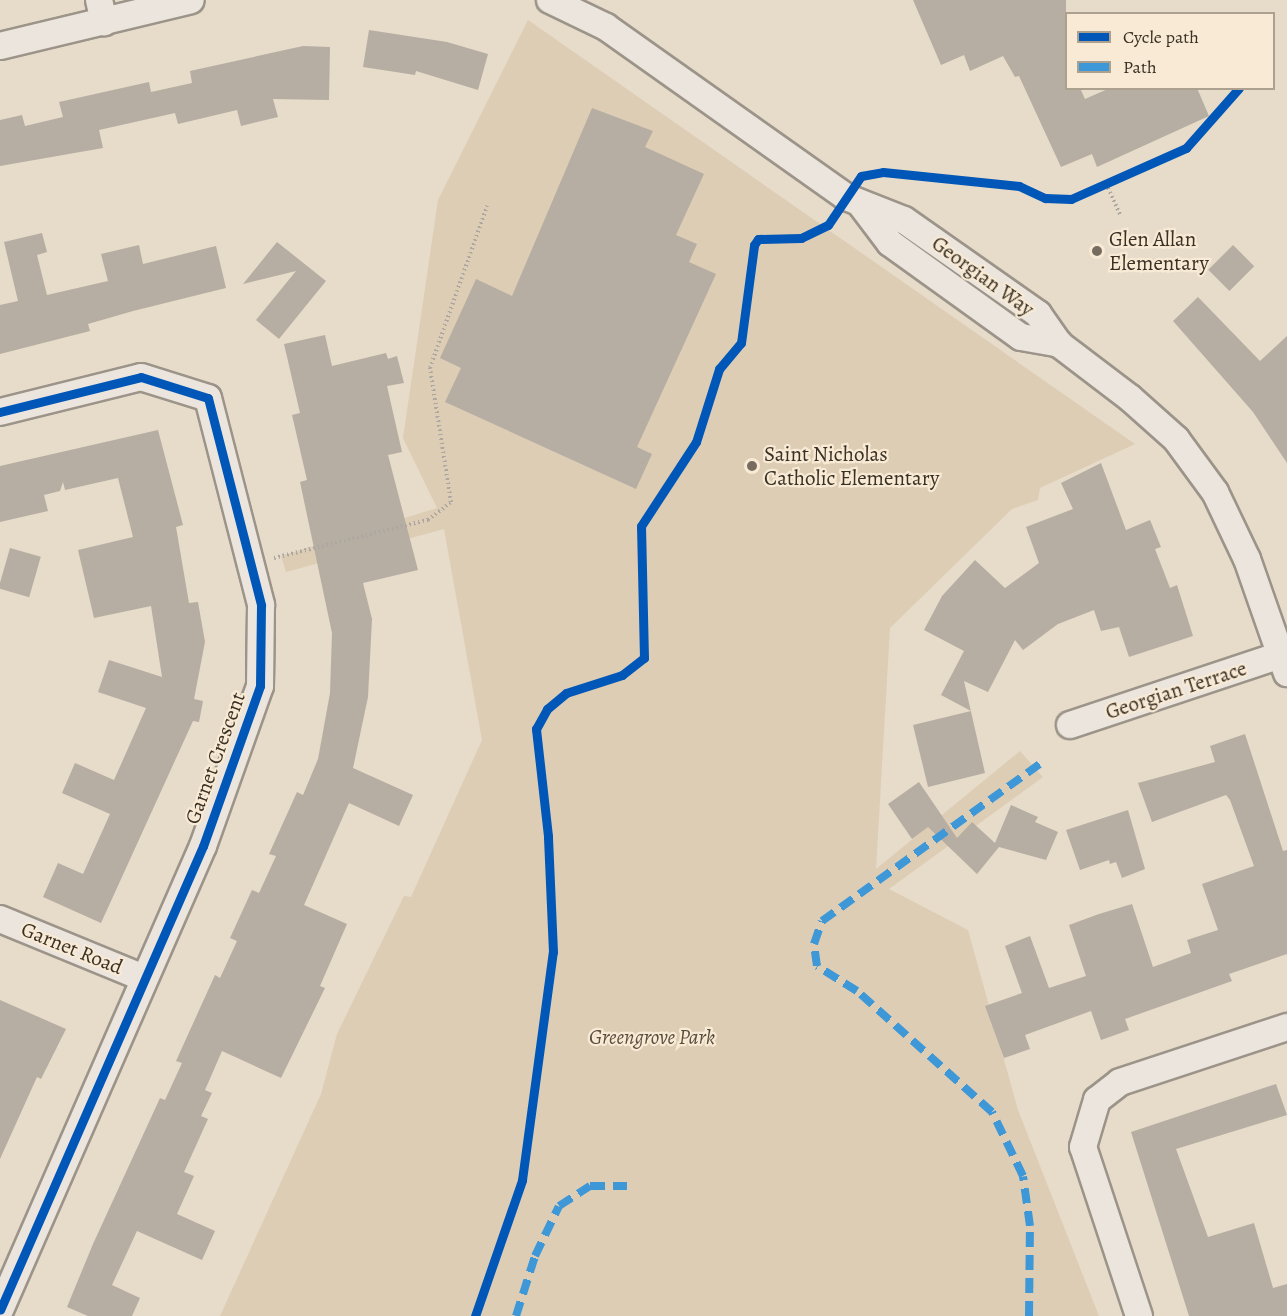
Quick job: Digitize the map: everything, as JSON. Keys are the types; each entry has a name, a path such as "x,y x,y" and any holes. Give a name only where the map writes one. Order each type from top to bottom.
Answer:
{"street":[{"path":"0,46 101,11 191,0"},
{"name":"Georgian Way","path":"550,0 606,27 862,206 904,220 1038,314 1059,344 1176,439 1215,492 1247,559 1284,664"},
{"name":"Garnet Crescent","path":"0,412 141,377 208,398 261,605 260,686 203,846 2,1301"},
{"name":"Georgian Terrace","path":"1070,725 1284,664"},
{"name":"Garnet Road","path":"0,919 144,978"},
{"path":"1139,1316 1083,1147 1097,1100 1120,1083 1287,1027"}],"path":[{"path":"1116,179 1102,185 1121,216"},
{"path":"250,564 428,520 451,502 430,368 487,206"}],"green space":[{"name":"Greengrove Park","path":"528,20 1135,444 1040,488 1038,500 1012,509 890,628 876,869 1020,751 1043,777 889,889 968,930 1018,1110 1099,1316 220,1316 321,1094 337,1034 404,896 411,897 482,740 444,529 286,572 281,556 437,508 403,438 438,200"}],"building":[{"name":"Glen Allan Elementary","path":"913,0 1066,0 1065,90 1081,90 1085,99 1105,90 1198,90 1209,116 1097,167 1092,154 1061,167 1019,76 1015,77 1003,56 970,71 964,55 941,65"},
{"path":"369,30 447,42 488,54 478,90 416,71 415,75 363,67"},
{"path":"303,46 330,47 329,100 273,99 278,117 241,126 237,110 178,124 175,113 99,130 103,148 0,166 0,120 22,115 25,126 63,117 59,102 149,82 151,92 192,83 190,71"},
{"path":"592,108 653,131 645,147 704,174 676,235 697,244 689,262 716,274 637,447 652,454 636,489 445,402 461,368 440,358 476,279 512,296"},
{"path":"42,233 47,252 37,255 47,295 108,281 101,254 139,245 143,264 216,246 226,288 88,324 90,331 0,354 0,305 18,301 4,242"},
{"path":"277,242 326,281 279,339 256,320 296,271 243,284"},
{"path":"1233,245 1254,266 1229,291 1208,270"},
{"path":"1198,297 1260,361 1287,336 1287,463 1253,412 1173,321"},
{"path":"325,335 332,366 386,353 388,359 397,356 404,383 387,386 402,452 388,455 418,570 363,583 372,619 368,697 353,768 413,795 399,826 349,803 304,905 347,924 320,986 325,988 281,1078 222,1051 205,1090 212,1093 201,1116 208,1119 184,1172 194,1176 177,1214 215,1231 202,1260 137,1231 112,1285 140,1298 132,1316 88,1316 67,1307 93,1244 160,1098 165,1100 182,1063 176,1061 215,975 220,978 237,941 230,938 252,890 259,893 276,856 269,854 297,792 303,795 318,759 330,693 332,633 300,482 307,480 292,415 300,413 284,344"},
{"path":"158,430 183,525 176,527 189,603 198,602 205,642 194,699 203,701 199,722 193,721 101,923 43,897 58,863 83,874 110,814 62,793 75,763 114,780 146,708 98,692 109,660 162,677 151,606 94,618 78,550 133,537 118,478 65,490 63,482 60,491 44,495 48,511 0,522 0,466"},
{"path":"1101,463 1126,530 1150,520 1161,547 1155,549 1170,588 1177,585 1193,636 1129,657 1119,627 1101,631 1094,610 1058,624 1023,650 1015,640 988,692 964,681 971,711 941,695 964,651 924,630 942,596 975,560 1005,588 1039,563 1026,527 1073,509 1061,483"},
{"path":"10,548 41,557 29,597 0,589"},
{"path":"971,711 985,773 928,787 913,725"},
{"path":"1245,734 1283,851 1287,850 1287,954 1229,974 1232,981 1125,1019 1129,1030 1101,1040 1091,1011 1025,1035 1030,1049 1004,1058 985,1006 1022,993 1005,946 1030,936 1049,988 1086,976 1069,925 1099,914 1132,904 1153,967 1191,953 1187,940 1218,930 1202,884 1254,866 1230,800 1226,795 1152,822 1138,783 1215,762 1210,746"},
{"path":"919,782 957,838 972,822 995,843 1011,805 1038,817 1035,822 1058,832 1046,860 999,847 977,874 928,827 912,839 888,804"},
{"path":"1128,810 1145,869 1122,878 1116,862 1110,864 1109,860 1080,870 1066,830"},
{"path":"0,1000 66,1029 41,1079 37,1077 0,1159"},
{"path":"1276,1084 1287,1115 1176,1149 1208,1237 1254,1223 1273,1288 1287,1284 1287,1316 1189,1316 1131,1132"}],"marked path":[{"path":"1029,1316 1030,1226 1023,1176 992,1112 857,991 817,966 814,944 822,921 1041,763"},
{"path":"516,1316 535,1256 559,1206 590,1186 627,1186"}],"cycle path":[{"path":"475,1316 522,1180 553,952 548,836 536,729 547,709 566,693 622,675 644,658 641,526 696,442 719,369 741,343 754,245 758,239 801,238 828,225 861,176 883,172 1019,186 1045,198 1071,199 1186,148 1237,90"},
{"path":"0,412 141,377 208,398 261,605 260,686 203,846 0,1310"}],"place":[{"name":"Glen Allan Elementary","path":"1097,251"},
{"name":"Saint Nicholas Catholic Elementary","path":"752,466"}]}
